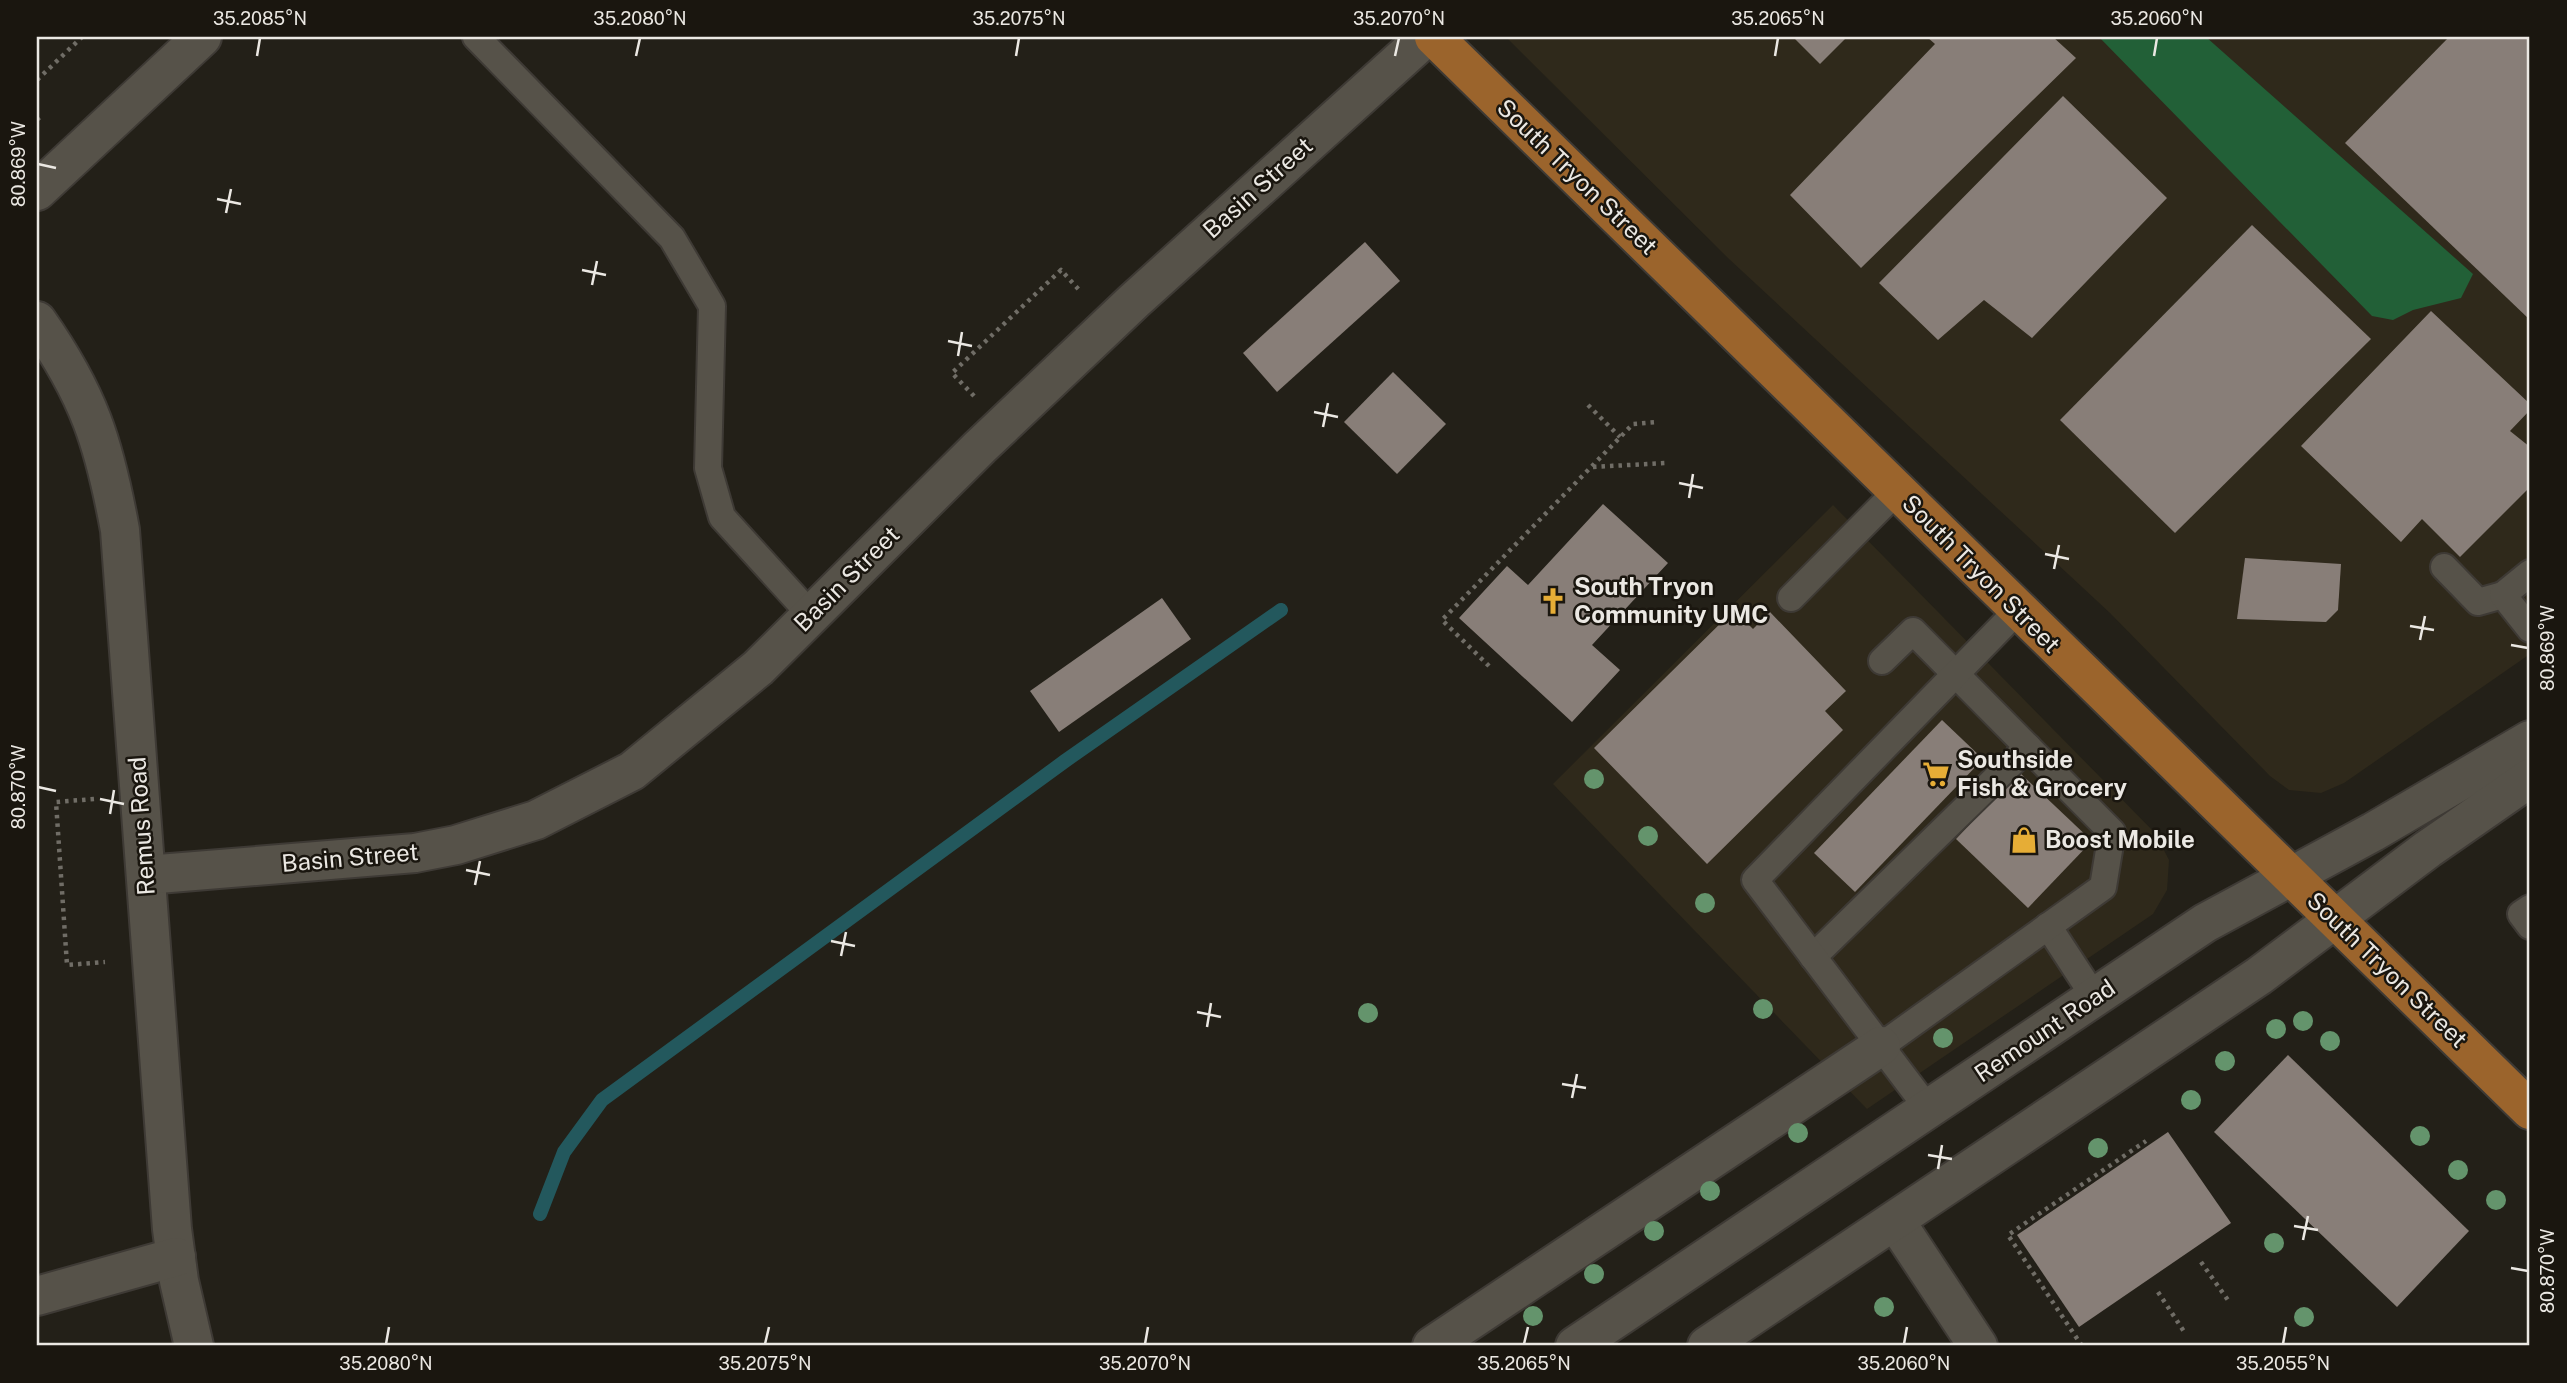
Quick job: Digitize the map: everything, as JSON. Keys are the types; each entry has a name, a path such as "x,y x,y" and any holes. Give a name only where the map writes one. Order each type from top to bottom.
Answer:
{"main road":[{"name":"South Tryon Street","path":"1434,37 2530,1110"}],"street":[{"path":"37,191 202,37"},
{"name":"Basin Street","path":"146,875 415,853 456,845 537,820 632,771 758,668 980,447 1134,301 1426,37"},
{"name":"Remus Road","path":"37,321 82,391 107,459 120,530 176,1258 194,1346"},
{"name":"Remount Road","path":"1575,1346 2205,923 2292,878 2530,740"},
{"path":"1707,1346 1896,1222 2259,976 2530,778"},
{"path":"1432,1346 1881,1046"},
{"path":"1896,1222 1978,1346"},
{"path":"37,1296 176,1258"}],"lane":[{"path":"476,37 672,238 712,306 708,468 722,517 811,615"},
{"path":"1791,598 1896,491"},
{"path":"2444,567 2478,602 2503,595 2530,573"},
{"path":"2503,595 2530,629"},
{"path":"1929,1110 1755,880 2018,610"},
{"path":"1881,1046 2103,887 2112,832 1913,631 1882,661"},
{"path":"1814,957 2028,747"},
{"path":"2530,908 2521,914 2530,926"},
{"path":"2048,926 2095,998"}],"path":[{"path":"37,80 82,37"},
{"path":"975,397 952,373 1061,270 1085,296"},
{"path":"1588,405 1620,437"},
{"path":"1489,666 1442,620 1633,424 1658,422"},
{"path":"1593,467 1665,463"},
{"path":"94,799 56,802 66,952 67,965 105,962"},
{"path":"2082,1346 2008,1236 2146,1141"},
{"path":"2201,1262 2230,1303"},
{"path":"2158,1292 2185,1334"}],"shaded area":[{"path":"1506,37 2530,37 2530,654 2344,783 2321,793 2289,790 2270,776 2110,613 1728,258"},
{"path":"1833,505 2155,833 2169,860 2167,890 2153,914 1867,1109 1553,784"}],"green space":[{"path":"2099,37 2206,37 2473,274 2461,298 2413,310 2393,320 2372,316"}],"building":[{"path":"1793,37 1847,37 1820,64"},
{"path":"1927,37 2053,37 2076,58 1861,268 1790,195 1935,44"},
{"path":"2449,37 2530,37 2530,320 2345,143"},
{"path":"2063,96 2167,198 2032,338 1984,300 1938,340 1879,283"},
{"path":"2252,225 2371,339 2175,533 2060,420"},
{"path":"1365,242 1400,281 1277,392 1243,353"},
{"path":"2431,311 2530,404 2530,410 2510,431 2530,447 2530,487 2460,557 2422,519 2401,542 2301,446"},
{"path":"1393,372 1446,424 1397,474 1344,422"},
{"name":"South Tryon Community UMC","path":"1603,504 1668,563 1592,645 1620,670 1572,722 1459,618 1507,566 1528,585"},
{"path":"2245,558 2341,564 2338,610 2326,622 2237,619"},
{"path":"1162,598 1191,639 1059,732 1030,691"},
{"path":"1734,610 1753,629 1770,612 1846,691 1825,711 1843,730 1707,864 1594,748"},
{"path":"1942,720 1983,759 1855,892 1814,853"},
{"name":"Boost Mobile","path":"2019,772 2092,841 2028,908 1956,839"},
{"path":"2288,1055 2469,1231 2397,1307 2214,1132"},
{"path":"2168,1132 2231,1223 2079,1327 2017,1235"}],"waterway":[{"path":"540,1214 564,1152 602,1100 1065,761 1281,610"}],"place":[{"name":"South Tryon Community UMC","path":"1553,601"},
{"name":"Southside Fish & Grocery","path":"1936,774"},
{"name":"Boost Mobile","path":"2024,840"}]}
